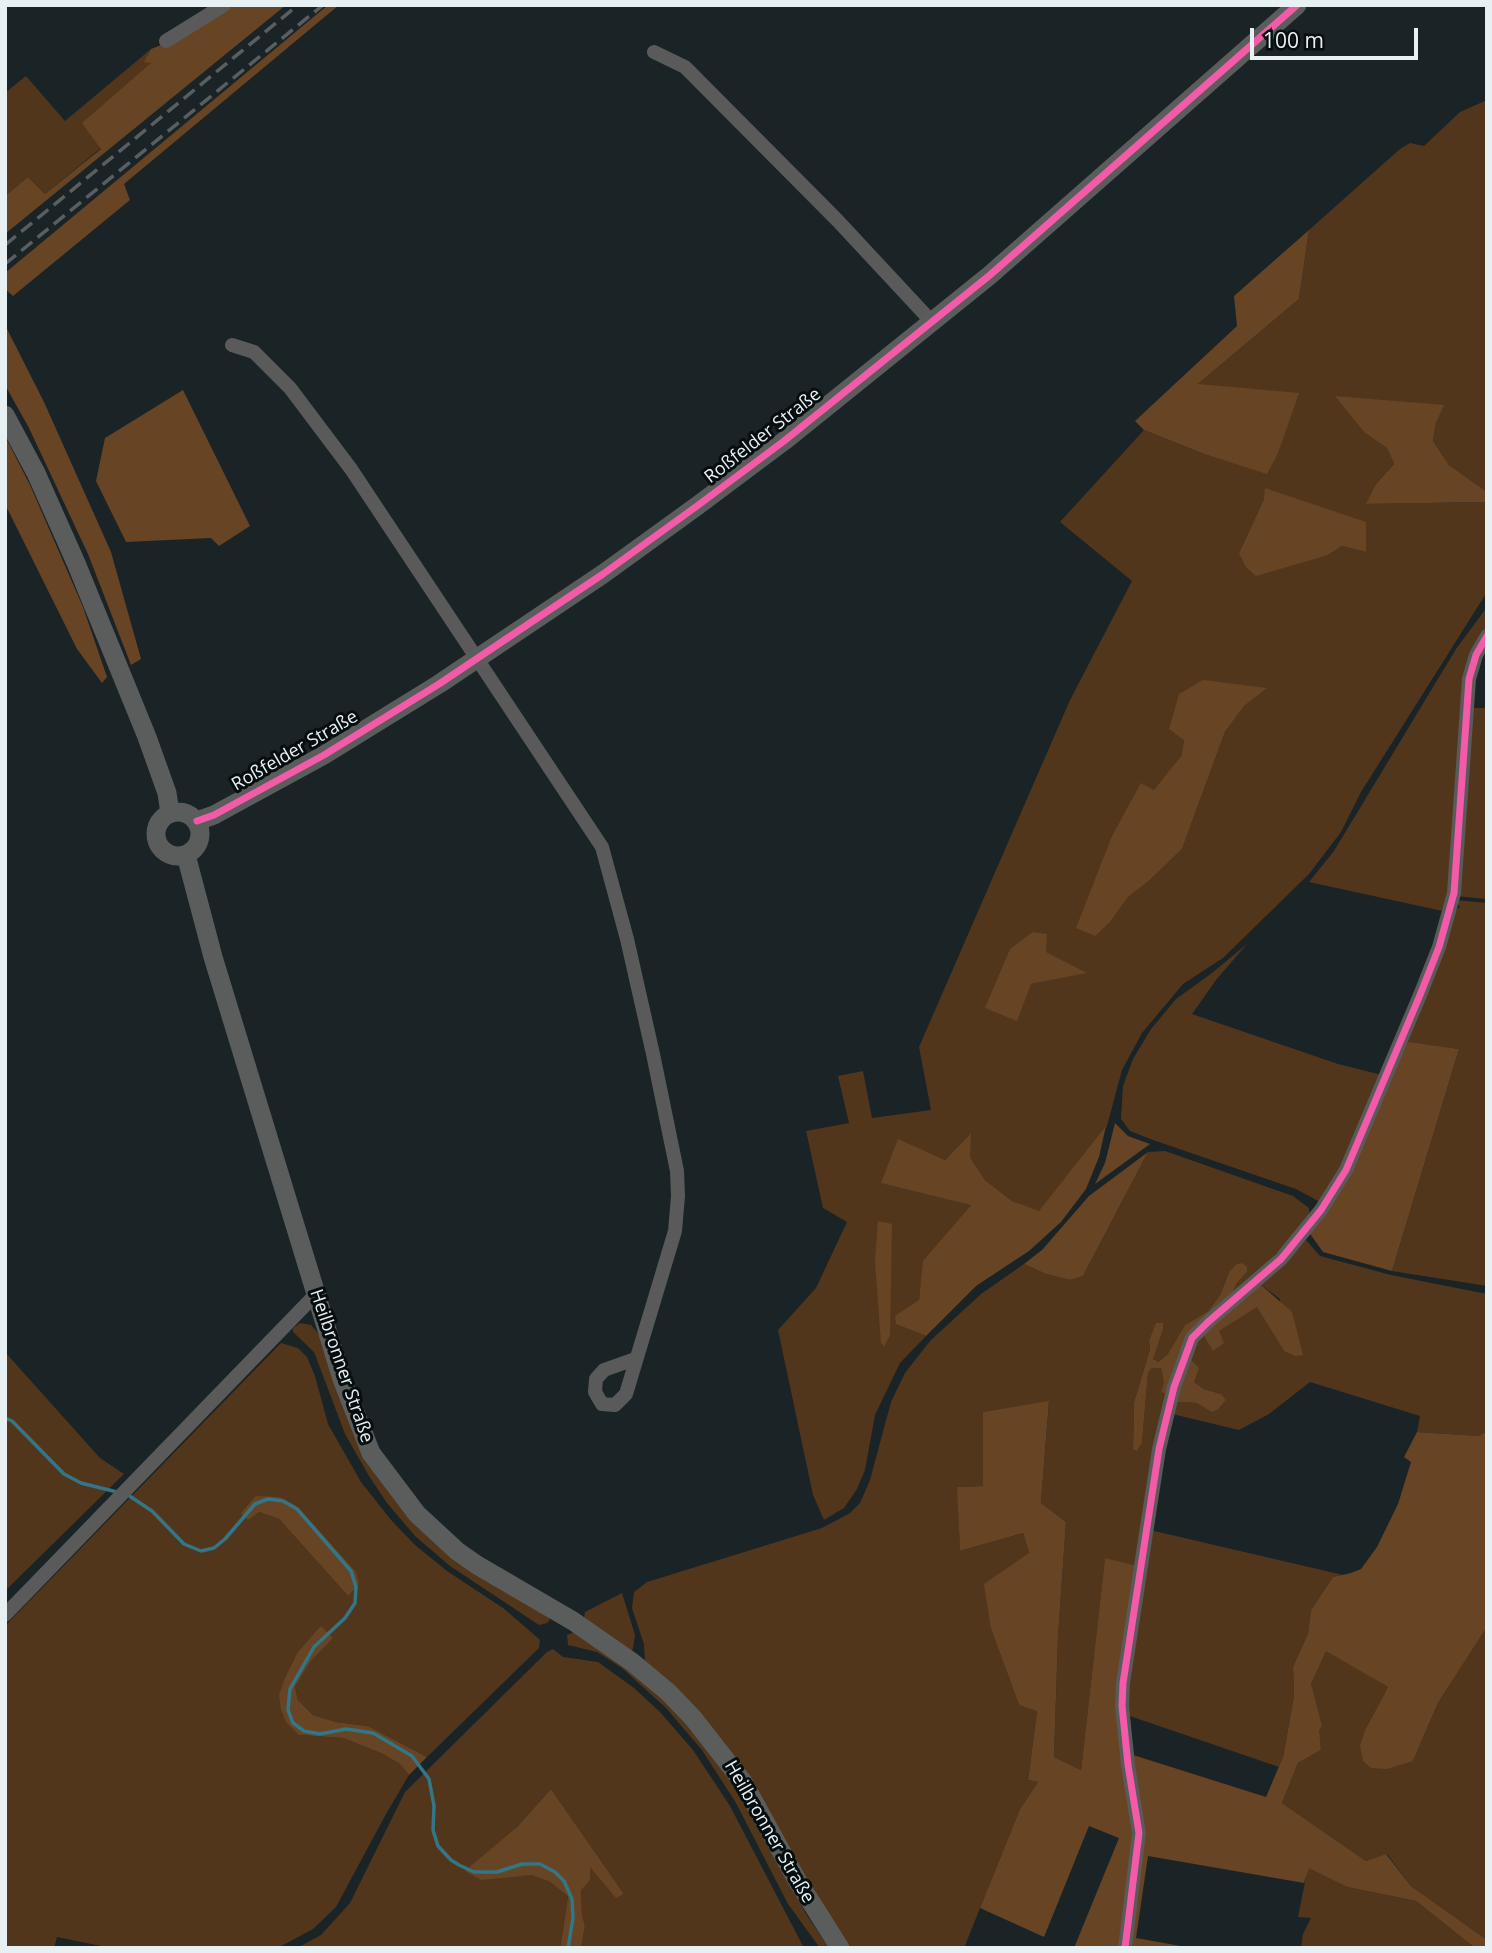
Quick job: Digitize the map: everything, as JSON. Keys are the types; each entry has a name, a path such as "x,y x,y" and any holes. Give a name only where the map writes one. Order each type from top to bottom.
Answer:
{"main road":[{"name":"Roßfelder Straße","path":"197,821 214,815 324,755 478,659 603,574 775,448 1000,267 1290,8"},
{"path":"5,415 36,473 81,575 147,737 167,793 170,813"},
{"path":"180,811 197,821 200,836 197,845 186,855 166,853 159,846 156,829 158,822 170,813 180,811"},
{"name":"Heilbronner Straße","path":"186,855 214,957 316,1294 350,1402 371,1453 417,1514 457,1551 573,1621 622,1655 685,1709 743,1782 797,1880 840,1948"}],"street":[{"path":"166,41 224,5"},
{"path":"654,52 685,67 838,221 932,322"},
{"path":"232,345 254,352 290,388 351,469 602,847 627,939 677,1171 675,1231 635,1359"},
{"path":"1125,1948 1139,1833 1128,1765 1122,1706 1123,1683 1159,1449 1174,1387 1192,1338 1281,1259 1334,1190 1346,1170 1420,995 1439,947 1454,893 1469,679 1476,655 1487,636"},
{"path":"5,1615 316,1294"}],"shaded area":[{"path":"232,5 286,5 5,234 5,196 28,177 45,194 101,149 82,123 151,63 144,62 151,49 181,37"},
{"path":"328,5 339,5 124,184 130,200 13,296 5,289 5,273"},
{"path":"151,49 145,62 152,61 101,148 45,194 28,177 5,196 5,93 26,76 65,121"},
{"path":"1487,100 1487,492 1449,465 1433,441 1443,406 1365,433 1387,448 1394,464 1376,484 1367,504 1487,502 1487,592 1361,792 1341,832 1309,874 1223,958 1183,984 1142,1033 1122,1070 1107,1126 1039,1212 1012,1201 985,1180 970,1157 970,1134 945,1160 898,1140 971,1205 924,1261 919,1300 897,1324 926,1336 900,1363 875,1415 865,1470 857,1489 844,1508 824,1520 813,1495 778,1330 816,1288 847,1222 823,1208 806,1131 849,1123 838,1076 863,1071 872,1118 931,1110 919,1047 1070,700 1132,581 1060,522 1144,430 1204,454 1267,473 1197,385 1299,299 1309,230 1400,149 1410,143 1424,146 1460,112","holes":["1264,499 1366,552 1342,546 1328,555 1239,553","1266,688 1244,706 1225,732 1182,849 1127,898 1142,784 1154,791 1181,756 1184,740","1045,952 1085,973 1031,984"]},
{"path":"1309,230 1299,299 1198,384 1299,393 1278,453 1267,474 1204,454 1144,430 1135,421 1237,326 1234,296"},
{"path":"5,325 44,402 111,552 141,659 131,665 88,554 29,428 5,385"},
{"path":"183,390 250,526 219,546 211,538 126,542 96,481 105,438"},
{"path":"1335,396 1444,405 1436,423 1433,441 1449,465 1487,492 1487,502 1366,504 1376,484 1394,464 1387,448 1365,433"},
{"path":"5,436 30,485 83,607 107,677 102,683 77,649 5,504"},
{"path":"1265,488 1366,522 1366,552 1342,546 1328,555 1256,576 1246,567 1239,553 1264,499"},
{"path":"1487,607 1487,627 1472,658 1447,912 1309,882 1334,851 1456,649"},
{"path":"1203,680 1267,688 1244,706 1225,732 1182,849 1127,898 1109,923 1095,936 1076,928 1112,836 1141,783 1154,790 1181,756 1184,740 1169,729 1179,694"},
{"path":"1471,708 1487,708 1487,899 1455,896"},
{"path":"1455,900 1487,903 1487,1286 1392,1271 1459,1049 1404,1041 1453,911 1460,907"},
{"path":"1033,932 1047,934 1046,952 1087,973 1031,984 1017,1021 985,1008 1010,949"},
{"path":"1247,944 1216,980 1192,1014 1338,1064 1382,1075 1346,1164 1320,1202 1296,1189 1130,1131 1121,1119 1123,1086 1133,1059 1151,1029 1176,999"},
{"path":"1404,1041 1459,1049 1392,1271 1323,1252 1308,1231"},
{"path":"1115,1123 1128,1136 1150,1144 1095,1184 1105,1163"},
{"path":"1106,1126 1099,1157 1086,1189 1061,1222 1029,1251 976,1286 926,1336 896,1324 895,1316 919,1300 923,1261 971,1205 881,1183 898,1139 945,1160 971,1133 970,1157 985,1180 1012,1201 1039,1211"},
{"path":"1165,1151 1293,1196 1309,1208 1310,1217 1230,1299 1237,1283 1247,1272 1229,1272 1220,1295 1208,1311 1185,1325 1167,1355 1158,1362 1153,1360 1154,1352 1149,1341 1150,1349 1134,1402 1133,1448 1137,1451 1142,1443 1148,1373 1152,1368 1161,1368 1169,1394 1138,1566 1105,1559 1081,1770 1054,1757 1058,1637 1066,1522 1041,1503 1049,1402 983,1412 983,1486 958,1487 960,1551 1023,1533 1029,1553 991,1629 1019,1705 1037,1710 1028,1780 1038,1782 1020,1809 964,1948 848,1948 775,1825 645,1664 644,1644 632,1608 634,1592 647,1582 822,1528 850,1513 860,1503 870,1480 891,1402 905,1373 930,1341 981,1294 1024,1264 1046,1274 1070,1280 1083,1276 1148,1152"},
{"path":"1148,1152 1083,1276 1070,1280 1046,1274 1024,1264 1042,1250 1089,1196"},
{"path":"878,1221 892,1224 890,1335 884,1347 881,1343 875,1261"},
{"path":"1306,1240 1320,1256 1391,1275 1487,1294 1487,1431 1479,1436 1417,1432 1420,1416 1310,1382 1269,1414 1239,1430 1168,1413 1172,1402 1197,1403 1221,1394 1204,1389 1194,1382 1187,1356 1201,1331 1213,1350 1218,1331 1257,1306 1284,1351 1280,1299 1260,1284"},
{"path":"1242,1263 1247,1267 1247,1272 1237,1283 1230,1299 1196,1326 1169,1394 1161,1392 1164,1382 1161,1368 1152,1368 1148,1373 1142,1443 1137,1451 1133,1449 1134,1402 1156,1323 1163,1323 1153,1359 1158,1362 1167,1355 1185,1325 1208,1311 1220,1295 1229,1272"},
{"path":"1260,1284 1292,1312 1303,1355 1295,1356 1284,1351 1257,1307 1219,1331 1224,1343 1213,1351 1201,1331"},
{"path":"300,1323 311,1325 317,1332 403,1507 548,1614 550,1620 547,1623 539,1625 450,1566 415,1536 387,1503 345,1434 314,1352 293,1332 293,1328"},
{"path":"281,1343 298,1348 307,1357 328,1424 361,1482 391,1520 415,1545 447,1571 503,1608 540,1640 539,1648 427,1757 368,1726 336,1722 313,1715 298,1700 295,1687 311,1661 333,1637 285,1678 299,1735 343,1738 383,1754 400,1764 409,1775 336,1907 313,1929 277,1948 111,1948 57,1937 54,1948 5,1948 5,1626","holes":["298,1507 348,1596 279,1519 259,1512"]},
{"path":"5,1352 100,1458 124,1474 5,1591"},
{"path":"1187,1356 1199,1368 1194,1382 1204,1389 1221,1394 1226,1400 1217,1410 1212,1412 1197,1403 1172,1402"},
{"path":"1049,1401 1041,1503 1066,1522 1058,1637 1054,1757 1081,1770 1105,1558 1138,1566 1117,1696 1134,1825 1123,1948 1074,1948 1119,1838 1089,1826 1044,1937 980,1908 1020,1809 1038,1782 1028,1780 1037,1711 1019,1705 991,1629 984,1584 1029,1553 1023,1533 960,1551 957,1487 983,1486 983,1412"},
{"path":"1487,1431 1487,1627 1438,1703 1413,1761 1387,1769 1371,1768 1363,1761 1360,1745 1388,1687 1326,1651 1311,1684 1322,1726 1319,1730 1321,1750 1298,1763 1282,1803 1366,1861 1386,1854 1411,1886 1487,1940 1487,1948 1475,1948 1416,1901 1347,1887 1309,1868 1304,1883 1148,1856 1136,1938 1192,1948 1129,1948 1142,1855 1130,1754 1266,1797 1283,1757 1294,1696 1293,1667 1308,1633 1311,1610 1333,1577 1361,1569 1377,1547 1398,1504 1411,1462 1404,1457 1417,1432 1479,1436"},
{"path":"256,1496 280,1497 298,1507 356,1572 359,1584 348,1596 279,1519 259,1512 248,1520 241,1513"},
{"path":"1150,1530 1343,1575 1333,1577 1311,1610 1308,1633 1293,1667 1294,1696 1279,1767 1124,1714"},
{"path":"622,1593 635,1635 633,1649 629,1652 584,1617 585,1612"},
{"path":"321,1626 333,1638 311,1661 295,1687 298,1700 313,1715 336,1722 368,1726 427,1757 409,1775 400,1764 383,1754 343,1738 299,1735 286,1722 279,1695 285,1678 298,1652"},
{"path":"1487,1627 1487,1940 1411,1886 1387,1854 1366,1861 1282,1803 1298,1763 1321,1750 1311,1684 1326,1650 1388,1687 1366,1728 1413,1761 1438,1703"},
{"path":"579,1630 664,1697 734,1783 806,1914 829,1948 820,1948 788,1904 736,1803 702,1750 666,1708 622,1668 597,1652 568,1645 567,1635"},
{"path":"553,1649 563,1657 598,1662 634,1688 660,1712 693,1750 730,1806 804,1948 581,1948 585,1926 581,1889 590,1865 616,1897 624,1894 551,1789 516,1828 509,1876 533,1875 550,1882 568,1895 560,1948 297,1948 321,1935 350,1903 405,1792"},
{"path":"551,1789 624,1894 616,1898 590,1867 590,1880 581,1890 585,1926 581,1948 560,1948 568,1896 550,1882 532,1875 481,1880 465,1871 516,1828"},
{"path":"1308,1867 1347,1887 1416,1901 1475,1948 1301,1948 1303,1934 1311,1918 1298,1917"}],"waterway":[{"path":"5,1418 12,1421 64,1474 81,1483 117,1492"},
{"path":"128,1495 152,1511 184,1544 201,1551 214,1548 225,1539 255,1504 268,1499 283,1501 297,1509 351,1571 356,1587 355,1603 345,1618 314,1647 290,1689 288,1710 293,1723 304,1731 320,1734 346,1729 373,1733 412,1756 429,1779 434,1806 433,1830 438,1846 459,1865 474,1872 497,1872 522,1864 540,1864 555,1872 564,1881 572,1899 573,1918 568,1948"}],"railway":[{"path":"5,245 298,5"},
{"path":"5,264 323,5"}],"cycle path":[{"path":"197,821 214,815 324,755 439,684 603,574 697,506 784,441 990,275 1297,5"},
{"path":"1125,1948 1139,1833 1128,1765 1122,1706 1123,1683 1159,1449 1174,1387 1192,1338 1281,1259 1321,1210 1346,1170 1420,995 1439,947 1454,893 1469,679 1476,655 1487,636"}]}
